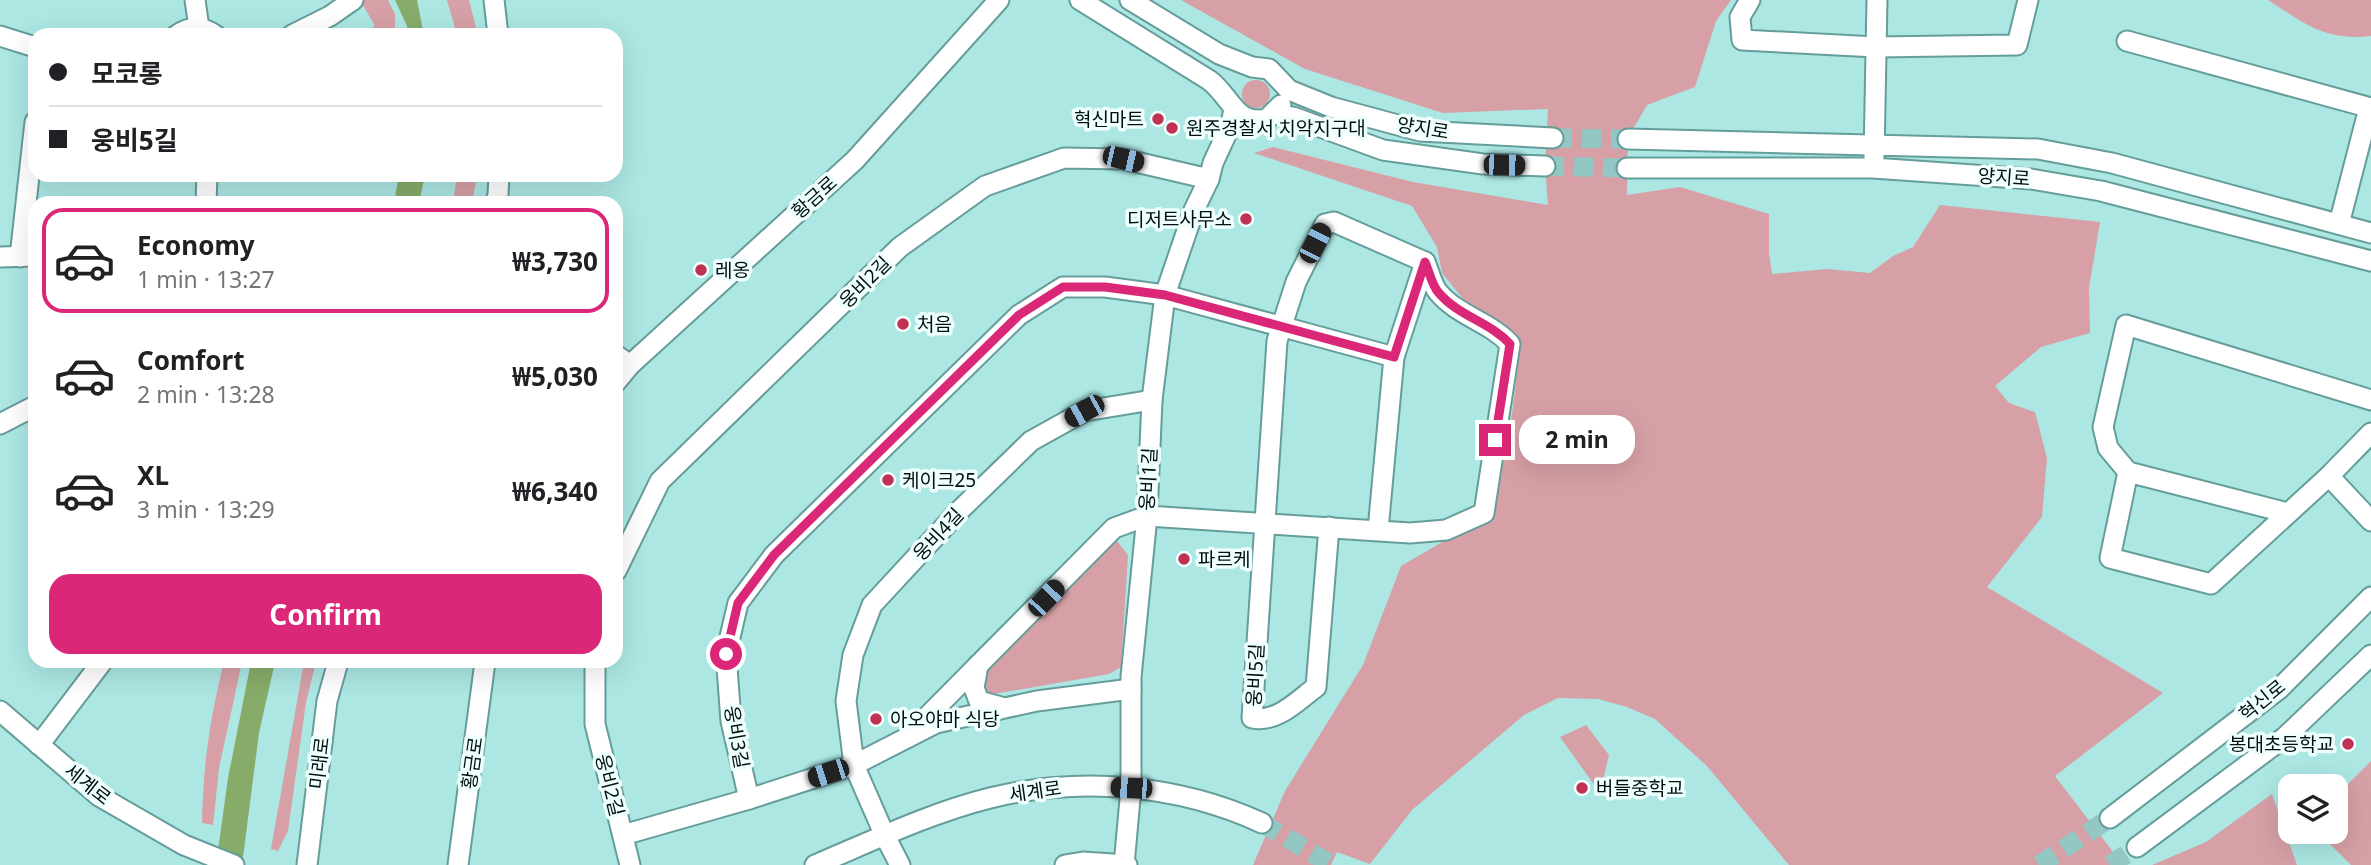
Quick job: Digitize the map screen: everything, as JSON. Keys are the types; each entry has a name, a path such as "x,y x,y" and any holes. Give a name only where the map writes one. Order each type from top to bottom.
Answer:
{"street":[{"path":"195,0 204,28"},
{"path":"305,28 353,0"},
{"path":"494,0 497,28"},
{"name":"황금로","path":"623,360 855,160 999,0"},
{"path":"1067,0 1138,46 1173,58"},
{"path":"1080,0 1173,58 1233,105 1267,119 1284,115 1280,81 1269,69 1242,64 1154,17 1130,0"},
{"path":"1750,0 1740,17 1742,40 1876,47 2017,45 2028,0"},
{"path":"1874,168 1877,0"},
{"path":"0,36 28,45"},
{"path":"2127,41 2370,108 2339,224"},
{"path":"1233,105 1229,92 1242,64"},
{"name":"양지로","path":"1280,81 1297,95 1420,131 1553,138"},
{"name":"웅비1길","path":"1125,865 1131,788 1131,689 1147,516 1152,400 1165,295 1194,210 1231,124 1233,105"},
{"name":"양지로","path":"1284,115 1383,150 1483,164 1545,166"},
{"name":"양지로","path":"1628,139 2038,149 2112,163 2371,233"},
{"name":"웅비2길","path":"623,557 660,481 900,247 985,186 1064,158 1123,159 1209,179"},
{"name":"양지로","path":"1627,168 1874,168 2031,178 2066,184 2371,261"},
{"name":"웅비5길","path":"1329,527 1316,687 1284,711 1265,720 1252,718 1280,327 1296,282 1325,224 1334,222 1425,262"},
{"path":"0,257 28,256"},
{"path":"909,735 1114,528 1147,516 1410,533 1446,530 1485,513 1510,344 1499,333 1463,314 1437,291 1425,262"},
{"path":"1378,530 1394,357 1425,262"},
{"name":"웅비3길","path":"749,799 732,721 726,654 738,603 774,555 1019,315 1063,287 1105,287 1165,295"},
{"path":"1165,295 1394,357"},
{"path":"2288,513 2128,472 2108,448 2103,427 2126,325 2371,400"},
{"name":"웅비4길","path":"900,865 854,765 846,701 853,654 872,605 959,511 1031,441 1084,411 1152,400"},
{"path":"0,424 28,410"},
{"path":"2128,472 2110,558 2211,584 2329,476 2371,433"},
{"path":"2329,476 2371,521"},
{"name":"혁신로","path":"2110,818 2279,689 2371,597"},
{"path":"2137,847 2285,737 2371,655"},
{"path":"978,665 974,688 979,701 1006,708"},
{"path":"39,745 97,668"},
{"name":"미래로","path":"307,865 327,701 336,668"},
{"name":"황금로","path":"458,865 484,668"},
{"name":"웅비2길","path":"595,668 595,724 630,865"},
{"path":"623,835 854,765 936,723 1037,701 1131,689"},
{"name":"세계로","path":"0,711 99,796 184,845 234,865"},
{"name":"세계로","path":"815,865 949,811 1022,791 1087,786 1131,788 1216,804 1262,823"},
{"path":"1065,865 1083,862 1125,865"}],"shaded area":[{"path":"360,0 388,0 395,14 395,28 372,28 375,26"},
{"path":"395,0 417,0 423,28 407,26"},
{"path":"447,0 469,0 476,28 455,28"},
{"path":"1181,0 1731,0 1716,21 1695,87 1647,105 1628,138 1627,195 1680,187 1769,214 1772,274 1827,269 1870,273 1893,256 1913,247 1940,205 2100,222 2089,288 2090,333 2041,347 1995,386 2009,403 2035,412 2047,458 2042,517 1987,587 2163,693 2055,776 2123,865 1789,865 1707,766 1655,719 1598,699 1558,698 1524,715 1412,810 1370,864 1337,852 1331,865 1253,865 1285,791 1363,665 1401,566 1494,512 1512,414 1521,341 1468,305 1442,273 1437,247 1412,206 1254,153 1273,147 1413,182 1548,205 1545,166 1548,109 1443,113 1305,69"},
{"path":"2268,0 2371,0 2371,36 2341,36 2316,29"},
{"path":"1256,80 1266,84 1270,94 1266,104 1256,108 1246,104 1242,94 1246,84"},
{"path":"398,182 424,182 420,196 395,196"},
{"path":"456,182 476,182 473,196 454,196"},
{"path":"1117,541 1128,555 1121,667 1109,674 994,694 987,692 982,677 989,663"},
{"path":"223,668 241,668 219,768 213,825 202,823 206,762"},
{"path":"250,668 274,668 259,733 242,865 216,865 228,778"},
{"path":"303,668 314,668 306,702 288,831 278,851 271,849"},
{"path":"1586,725 1609,755 1600,793 1560,737"},
{"path":"2371,761 2371,865 2351,865 2330,844 2348,844 2348,784"},
{"path":"2272,794 2278,811 2278,844 2290,844 2297,865 2152,865 2206,842"}],"tunnel":[{"path":"1553,138 1628,139"},
{"path":"1545,166 1627,168"},
{"path":"2039,865 2110,818"},
{"path":"1262,823 1332,865"},
{"path":"2110,865 2137,847"}],"place":[{"name":"혁신마트","path":"1158,119"},
{"name":"원주경찰서 치악지구대","path":"1172,128"},
{"name":"디저트사무소","path":"1246,219"},
{"name":"레옹","path":"701,270"},
{"name":"처음","path":"903,324"},
{"name":"케이크25","path":"888,480"},
{"name":"파르케","path":"1184,559"},
{"name":"아오야마 식당","path":"876,719"},
{"name":"봉대초등학교","path":"2348,744"},
{"name":"버들중학교","path":"1582,788"}],"route":[{"path":"726,654 738,603 774,555 1019,315 1063,287 1105,287 1165,295 1394,357 1425,262 1437,291 1463,314 1499,333 1510,344 1495,440"}]}
